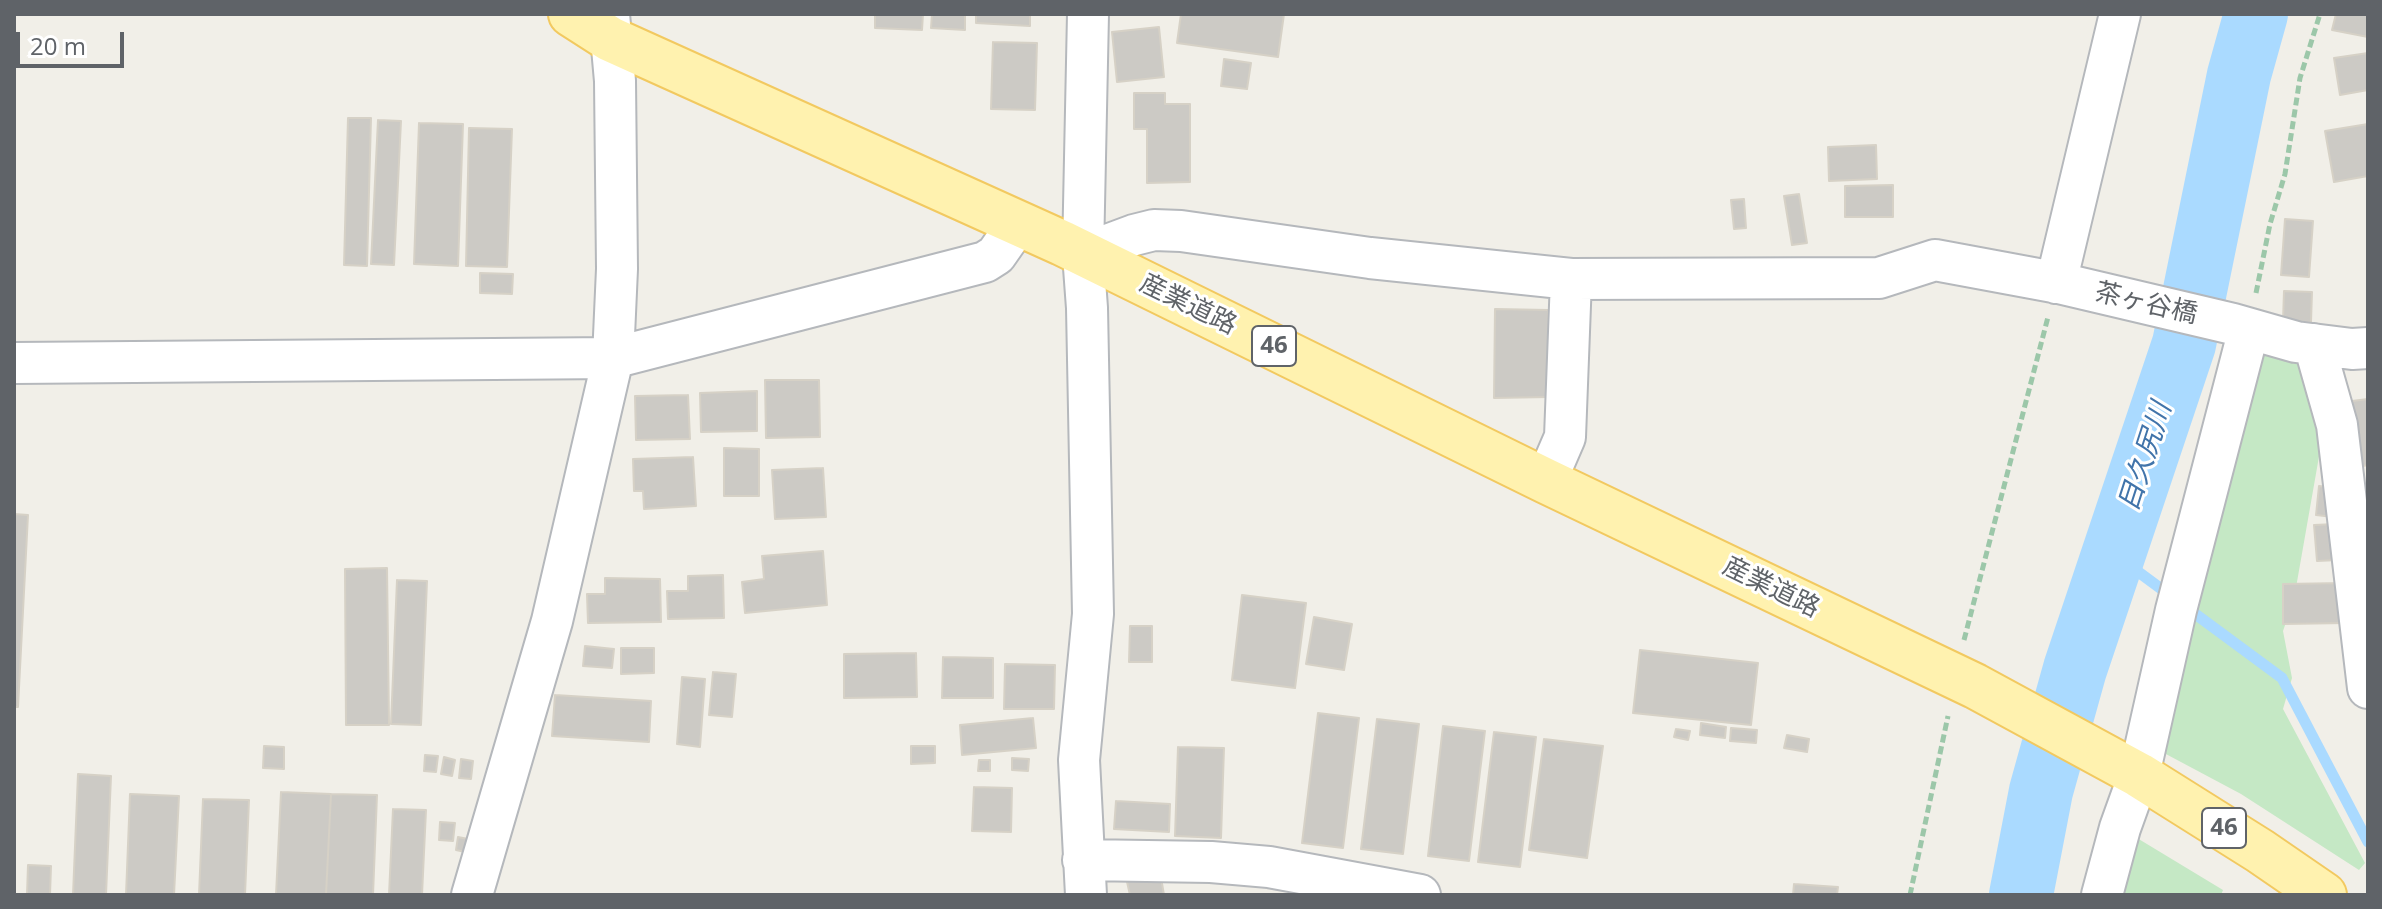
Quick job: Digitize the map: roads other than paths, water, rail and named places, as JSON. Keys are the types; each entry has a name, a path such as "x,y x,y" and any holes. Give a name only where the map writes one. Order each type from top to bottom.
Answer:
{"main road":[{"name":"産業道路","path":"571,14 610,26 1966,682 2130,770"},
{"name":"46","path":"2130,770 2324,895"}],"street":[{"path":"1088,14 1083,254 1087,308 1093,614 1079,760 1084,878 1211,862 1269,867 1420,895"},
{"path":"2058,283 2120,14"},
{"path":"472,895 552,621 613,358 617,269 616,97 610,26"},
{"path":"14,363 613,358 985,262 996,255 1017,225"},
{"name":"茶ヶ谷橋","path":"1083,254 1154,230 1181,231 1370,258 1571,279 1879,278 1935,260 2058,283 2314,344 2368,348"},
{"path":"1546,481 1565,437 1571,279"},
{"path":"2102,895 2120,828 2130,770 2179,601 2241,326"},
{"path":"2314,344 2337,425 2368,688"}],"waterway":[{"name":"目久尻川","path":"2021,895 2041,791 2075,669 2184,344 2239,75 2256,14"},
{"path":"2114,554 2282,678 2368,842"}]}
